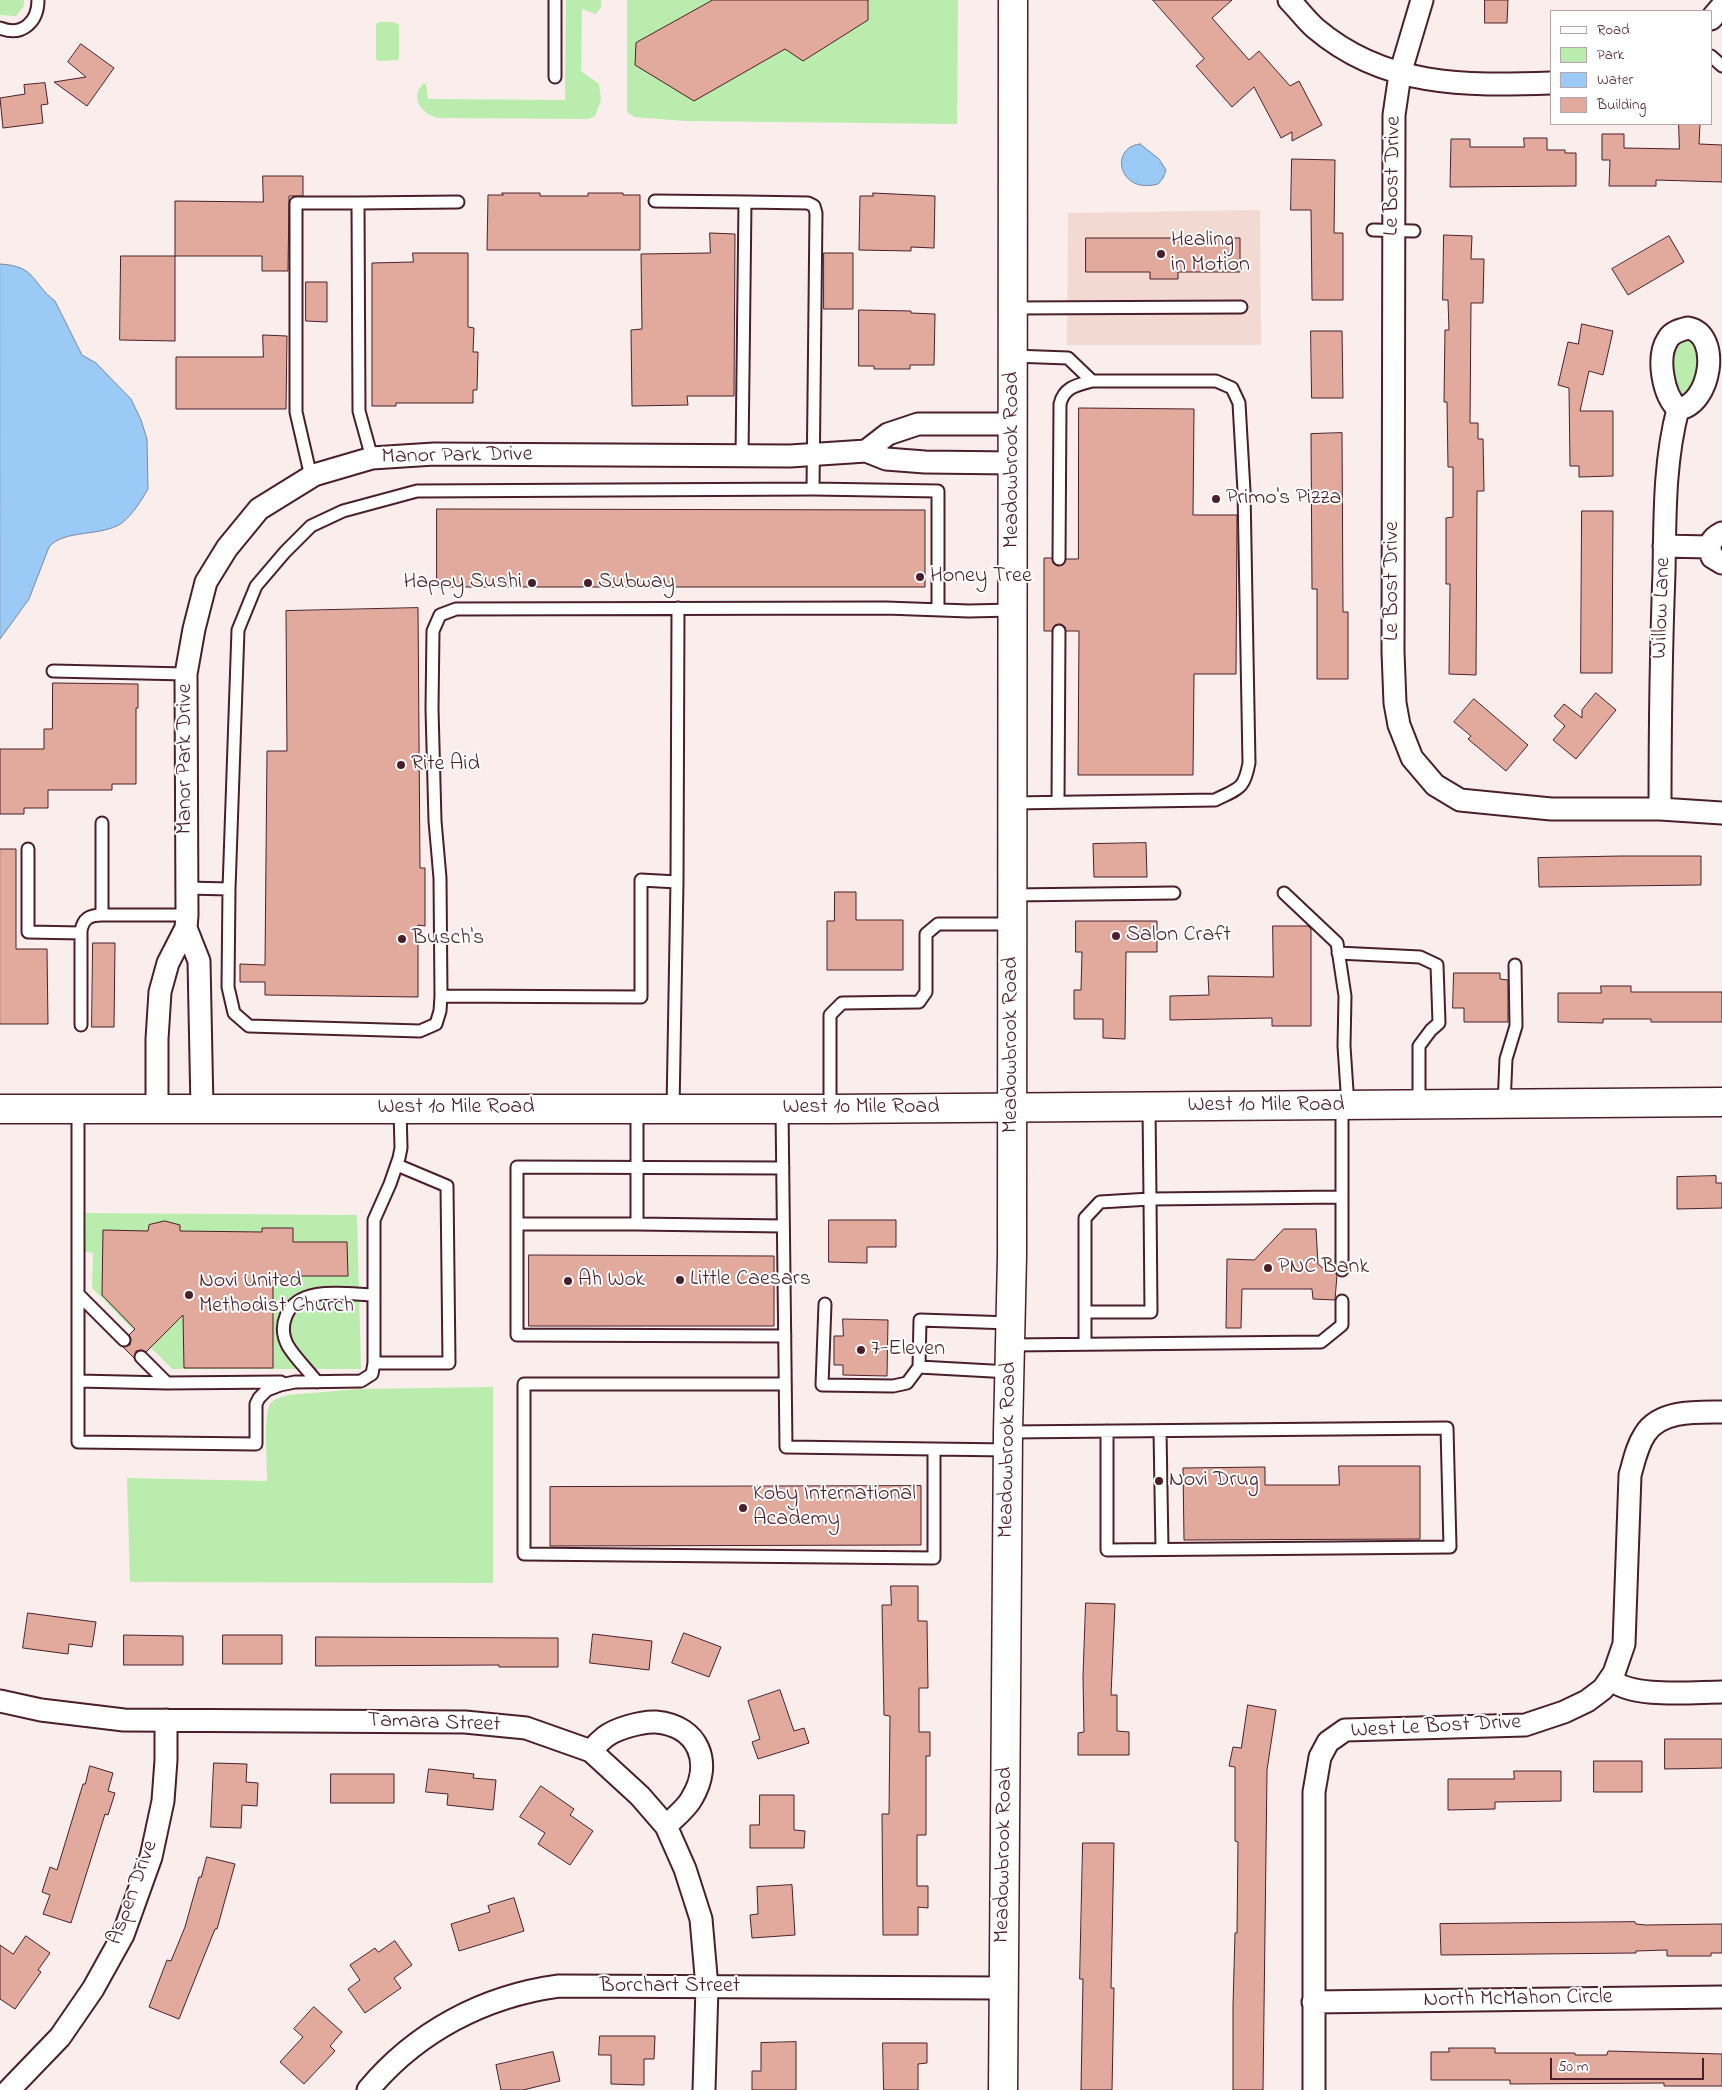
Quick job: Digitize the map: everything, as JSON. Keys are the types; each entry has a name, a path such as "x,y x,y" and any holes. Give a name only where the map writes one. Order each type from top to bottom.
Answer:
{"street":[{"name":"Meadowbrook Road","path":"1003,2090 1008,1441 1011,1334 1013,0"},
{"path":"1289,0 1314,28 1346,51 1400,74 1426,80 1456,83 1550,83"},
{"name":"Le Bost Drive","path":"1422,0 1400,74 1394,115 1383,230 1395,703 1399,725 1412,758 1435,785 1460,800 1551,809 1660,809 1722,813"},
{"path":"1712,18 1722,6"},
{"name":"Willow Lane","path":"1660,809 1666,490 1670,449 1678,409"},
{"path":"866,451 888,434 918,424 1013,424"},
{"name":"Manor Park Drive","path":"202,1108 199,961 186,921 186,674 194,629 206,582 227,548 259,509 311,477 372,458 434,454 742,456 866,451 886,459 925,462 1012,463"},
{"path":"1664,546 1718,548"},
{"name":"Manor Park Drive","path":"157,1108 157,1039 160,992 168,963 186,921"},
{"name":"West 10 Mile Road","path":"0,1108 830,1109 1722,1102"},
{"name":"West Le Bost Drive","path":"1314,2090 1314,1792 1320,1757 1328,1742 1344,1730 1525,1725 1564,1712 1587,1701 1603,1689 1611,1679 1624,1644 1630,1475 1638,1448 1645,1432 1662,1420 1688,1412 1722,1412"},
{"path":"1611,1679 1615,1683 1629,1689 1722,1692"},
{"name":"Tamara Street","path":"0,1701 73,1715 124,1720 465,1722 526,1728 591,1751 640,1796 666,1826 685,1869 701,1919 707,1987 704,2090"},
{"name":"Aspen Drive","path":"9,2090 60,2037 93,1989 123,1935 151,1857 163,1801 166,1720"},
{"path":"591,1751 606,1736 633,1725 654,1722 673,1725 693,1740 702,1755 702,1774 692,1799 666,1826"},
{"name":"Borchart Street","path":"368,2090 382,2073 421,2040 457,2017 484,2004 535,1989 559,1986 1003,1988"},
{"name":"North McMahon Circle","path":"1313,2002 1722,1997"}],"lane":[{"path":"0,28 14,31 28,26 34,20 38,10 38,0"},
{"path":"555,0 555,77"},
{"path":"1712,57 1722,66"},
{"path":"655,201 808,203 816,209 813,489"},
{"path":"311,477 296,412 296,203 458,202"},
{"path":"742,456 745,202"},
{"path":"358,203 359,411 372,458"},
{"path":"1383,230 1414,231"},
{"path":"1013,308 1242,307"},
{"path":"1013,356 1068,358 1092,381"},
{"path":"1012,803 1215,800 1239,788 1246,781 1249,762 1244,491 1239,403 1232,388 1216,381 1092,381 1068,389 1062,395 1060,404 1059,558"},
{"path":"938,610 938,491 813,489 417,491 343,510 311,526 285,552 256,586 238,630 229,889 228,987 234,1013 249,1026 420,1031 436,1024 440,1011 441,996 440,878 434,821 432,631 440,615 456,609 678,608 969,611 1012,610"},
{"path":"673,1109 677,882 678,608"},
{"path":"1058,802 1059,631"},
{"path":"53,671 186,674"},
{"path":"102,822 102,915"},
{"path":"28,849 28,932 81,933"},
{"path":"441,996 642,997 641,880 677,882"},
{"path":"187,888 229,889"},
{"path":"1012,895 1174,892"},
{"path":"1284,893 1337,943 1344,996 1345,1106 1342,1270"},
{"path":"81,1025 81,933 83,923 88,917 102,915 186,921"},
{"path":"830,1109 830,1014 842,1003 919,1002 926,992 926,934 938,924 1012,924"},
{"path":"1338,954 1420,957 1437,966 1439,1023 1419,1046 1419,1105"},
{"path":"1504,1104 1506,1059 1516,1026 1515,965"},
{"path":"1085,1312 1151,1312 1149,1106"},
{"path":"78,1108 78,1442 256,1444 256,1404 259,1398 274,1388 295,1382"},
{"path":"78,1381 167,1383 361,1381 372,1374 374,1363 374,1220 397,1165 400,1148 400,1108"},
{"path":"637,1108 637,1224"},
{"path":"782,1109 786,1448 934,1450 1107,1431 1447,1428 1450,1547 1107,1550 1107,1431"},
{"path":"374,1363 449,1363 447,1186 397,1165"},
{"path":"783,1168 517,1167 517,1335 785,1336"},
{"path":"1084,1344 1085,1218 1100,1202 1150,1199 1342,1197"},
{"path":"517,1224 783,1226"},
{"path":"78,1294 124,1340"},
{"path":"317,1382 288,1346 284,1336 283,1323 288,1310 296,1302 307,1296 322,1294 373,1295"},
{"path":"825,1304 822,1385 893,1386 907,1382 919,1368 920,1320 1084,1344 1321,1342 1342,1325 1342,1301"},
{"path":"141,1357 167,1383"},
{"path":"919,1368 1010,1372"},
{"path":"785,1384 524,1384 524,1554 934,1558 934,1450"},
{"path":"1160,1431 1162,1549"}],"shaded area":[{"path":"1260,210 1261,345 1067,345 1068,213"}],"green space":[{"path":"0,0 24,0 24,6 16,16 0,15"},
{"path":"566,0 601,0 601,7 596,14 582,9 581,71 599,84 601,100 595,116 588,119 438,118 422,109 417,99 417,94 424,83 426,84 428,99 565,100"},
{"path":"627,0 958,0 957,124 685,121 634,117 627,112"},
{"path":"380,22 394,22 399,25 399,59 397,60 379,61 376,59 376,24"},
{"path":"1696,338 1708,369 1682,397 1674,383 1673,352 1681,339"},
{"path":"86,1213 357,1215 361,1369 172,1369 92,1288 93,1253 85,1252"},
{"path":"493,1387 493,1583 130,1582 127,1478 267,1481 266,1428 268,1409 274,1400 288,1395 359,1389"}],"water":[{"path":"1140,144 1159,159 1166,170 1158,184 1144,186 1134,183 1122,169 1124,153 1130,147"},
{"path":"0,264 21,268 32,276 55,301 82,355 96,363 131,399 147,439 148,489 140,503 122,523 104,530 73,535 56,541 49,547 29,599 0,639"}],"building":[{"path":"713,0 868,0 868,20 803,61 785,49 694,101 635,65 636,43"},
{"path":"1153,0 1232,0 1212,18 1249,60 1259,51 1290,86 1299,81 1322,125 1292,141 1292,132 1281,138 1254,87 1232,107 1196,66 1204,59"},
{"path":"1485,0 1508,0 1507,23 1485,23"},
{"path":"81,44 114,68 87,106 54,82 86,77 68,62"},
{"path":"45,83 48,104 41,105 43,123 3,128 0,98 25,94 24,85"},
{"path":"1679,125 1700,125 1699,144 1722,145 1722,182 1656,180 1656,186 1609,186 1610,160 1602,160 1602,134 1624,134 1624,148 1679,149"},
{"path":"1524,138 1547,138 1547,150 1565,150 1565,153 1576,153 1576,186 1450,187 1451,139 1470,139 1470,147 1524,147"},
{"path":"1292,159 1335,160 1334,233 1343,233 1343,300 1312,300 1311,210 1291,210"},
{"path":"263,176 303,176 303,196 289,196 288,271 262,271 262,256 175,256 175,201 263,202"},
{"path":"502,193 540,193 540,196 588,196 588,193 640,195 640,250 487,250 488,195 503,195"},
{"path":"873,193 935,196 934,248 911,247 911,251 859,250 860,196 873,196"},
{"path":"710,233 735,234 734,396 687,396 688,405 632,406 631,330 642,329 641,254 710,253"},
{"path":"1444,235 1472,236 1471,259 1484,259 1483,303 1471,303 1470,423 1478,423 1478,439 1483,439 1484,491 1477,491 1476,675 1449,674 1450,584 1446,584 1446,518 1453,517 1453,467 1448,467 1447,402 1444,402 1445,330 1449,330 1448,300 1443,300"},
{"path":"1669,236 1684,262 1628,295 1612,269"},
{"path":"1086,238 1240,238 1240,272 1178,272 1178,279 1150,279 1150,272 1086,272"},
{"path":"413,253 468,253 468,327 474,328 473,352 478,352 477,390 473,390 473,403 396,403 396,406 372,406 372,263 413,262"},
{"path":"824,253 853,253 853,309 824,309"},
{"path":"121,256 175,256 175,341 120,340"},
{"path":"306,282 327,282 327,322 306,321"},
{"path":"859,310 911,311 911,313 935,314 934,365 910,365 910,369 874,369 874,366 859,366"},
{"path":"1582,324 1613,331 1603,375 1589,371 1580,411 1613,411 1613,476 1579,477 1579,466 1570,466 1569,388 1558,385 1568,342 1578,344"},
{"path":"1311,331 1342,331 1343,398 1312,398"},
{"path":"263,335 287,336 286,409 176,409 176,357 263,357"},
{"path":"1079,408 1194,409 1193,515 1237,515 1236,674 1194,674 1193,775 1078,775 1079,631 1066,631 1065,627 1060,624 1055,625 1052,631 1044,631 1044,558 1052,558 1053,563 1058,566 1063,565 1066,559 1078,559"},
{"path":"1342,433 1343,612 1348,612 1348,679 1317,679 1317,589 1312,589 1311,434"},
{"path":"437,509 925,510 925,587 437,587"},
{"path":"1582,511 1613,511 1612,673 1581,673"},
{"path":"418,608 420,868 425,868 425,926 418,925 418,997 265,995 265,982 240,982 240,964 265,965 267,751 287,751 286,611"},
{"path":"53,683 138,684 138,708 136,708 136,784 112,784 112,790 48,790 48,808 24,808 24,814 0,814 0,749 44,749 44,729 52,729"},
{"path":"1596,693 1616,710 1576,759 1553,740 1565,726 1554,716 1564,704 1582,718 1582,710"},
{"path":"1474,699 1528,745 1506,771 1468,739 1471,736 1454,722"},
{"path":"1146,843 1147,877 1094,877 1093,844"},
{"path":"0,849 16,849 16,949 47,949 48,1024 0,1024"},
{"path":"1701,856 1701,885 1539,887 1538,858"},
{"path":"835,892 856,892 856,920 903,920 903,970 827,970 827,921 834,921"},
{"path":"1076,921 1157,921 1157,952 1126,952 1125,1039 1103,1038 1103,1019 1074,1019 1074,990 1081,990 1082,952 1076,952"},
{"path":"1273,926 1308,926 1311,929 1311,1026 1272,1026 1272,1018 1170,1020 1170,996 1209,995 1208,976 1273,977"},
{"path":"93,943 115,943 114,1027 92,1027"},
{"path":"1454,973 1500,973 1500,979 1508,980 1508,1022 1464,1022 1464,1008 1453,1008"},
{"path":"1601,986 1631,986 1631,992 1722,992 1722,1022 1651,1022 1651,1019 1603,1019 1603,1023 1558,1022 1558,993 1601,993"},
{"path":"1716,1176 1716,1183 1722,1183 1722,1208 1677,1209 1677,1177"},
{"path":"829,1220 896,1220 896,1247 867,1247 867,1263 829,1262"},
{"name":"Novi United Methodist Church","path":"165,1221 180,1225 180,1231 262,1232 262,1228 293,1228 293,1242 347,1242 348,1276 273,1276 273,1368 184,1368 183,1315 146,1352 142,1350 136,1351 134,1358 123,1347 130,1345 131,1339 129,1335 135,1329 102,1295 103,1230 148,1231 149,1225"},
{"path":"1284,1229 1316,1229 1318,1264 1329,1273 1335,1272 1337,1275 1335,1300 1313,1299 1312,1289 1242,1289 1241,1328 1226,1328 1227,1259 1254,1260"},
{"path":"529,1255 774,1256 774,1326 529,1326"},
{"name":"7-Eleven","path":"843,1319 888,1320 887,1376 843,1375 843,1365 834,1365 834,1336 843,1336"},
{"path":"1339,1466 1420,1466 1420,1539 1184,1540 1183,1468 1265,1467 1265,1485 1339,1485"},
{"path":"921,1486 921,1545 550,1546 550,1487"},
{"path":"891,1586 918,1586 918,1621 927,1621 928,1688 919,1688 919,1732 930,1732 930,1756 926,1756 926,1835 917,1835 917,1886 928,1886 928,1908 918,1907 918,1935 883,1935 882,1814 889,1814 890,1716 884,1715 882,1605 891,1605"},
{"path":"1086,1603 1115,1604 1111,1695 1117,1695 1117,1731 1129,1732 1129,1755 1078,1755 1078,1733 1084,1732 1083,1677"},
{"path":"28,1613 96,1622 92,1647 69,1644 68,1654 23,1648"},
{"path":"684,1633 721,1647 709,1677 672,1663"},
{"path":"593,1634 652,1641 649,1670 590,1663"},
{"path":"124,1635 183,1636 183,1665 124,1665"},
{"path":"223,1635 282,1635 282,1664 223,1664"},
{"path":"316,1637 558,1638 558,1667 499,1667 499,1665 316,1666"},
{"path":"780,1690 794,1731 804,1728 809,1743 758,1759 752,1742 760,1739 748,1701"},
{"path":"1248,1705 1276,1710 1267,1770 1263,2090 1233,2090 1233,2006 1235,1933 1237,1933 1238,1842 1235,1841 1235,1767 1229,1766 1233,1747 1241,1748"},
{"path":"1665,1739 1722,1739 1722,1768 1665,1769"},
{"path":"1594,1761 1642,1761 1642,1792 1594,1792"},
{"path":"214,1763 247,1764 246,1782 258,1783 257,1806 242,1805 241,1828 211,1827"},
{"path":"90,1766 113,1773 108,1791 115,1793 108,1815 105,1814 71,1923 43,1914 50,1895 42,1892 50,1867 57,1870"},
{"path":"429,1769 474,1774 473,1778 496,1780 493,1810 447,1805 448,1794 426,1792"},
{"path":"1514,1771 1561,1771 1561,1801 1495,1802 1495,1809 1448,1810 1448,1779 1514,1779"},
{"path":"331,1774 394,1774 394,1803 331,1803"},
{"path":"541,1786 574,1809 570,1815 593,1831 570,1865 538,1844 545,1833 520,1817"},
{"path":"760,1795 794,1795 794,1830 805,1831 804,1848 750,1848 750,1825 759,1825"},
{"path":"1083,1843 1114,1843 1111,1988 1114,1988 1112,2090 1081,2090 1083,1979 1080,1979"},
{"path":"207,1857 235,1864 217,1929 215,1929 179,2019 149,2007 167,1960 171,1961 185,1927 199,1877 201,1877"},
{"path":"792,1885 795,1935 752,1938 750,1915 758,1914 757,1887"},
{"path":"514,1898 524,1931 459,1951 451,1924 490,1912 488,1906"},
{"path":"1635,1922 1636,1924 1646,1925 1722,1924 1722,1953 1711,1953 1711,1956 1667,1956 1667,1950 1636,1951 1636,1953 1441,1955 1440,1924"},
{"path":"26,1936 50,1953 38,1970 41,1972 15,2009 0,1999 0,1945 13,1954"},
{"path":"395,1941 412,1965 394,1978 401,1988 365,2013 348,1989 360,1980 350,1965 375,1948 378,1952"},
{"path":"314,2007 342,2032 330,2046 335,2051 304,2084 280,2062 303,2037 294,2029"},
{"path":"600,2036 655,2036 654,2059 644,2059 644,2085 611,2084 611,2055 599,2055"},
{"path":"796,2042 796,2090 752,2090 752,2071 761,2071 761,2043"},
{"path":"883,2043 927,2043 927,2063 918,2064 918,2090 884,2090"},
{"path":"1449,2048 1495,2048 1495,2053 1575,2053 1575,2055 1607,2055 1608,2051 1722,2054 1722,2086 1664,2086 1664,2083 1510,2084 1510,2080 1431,2080 1431,2052 1449,2052"},
{"path":"553,2052 560,2081 523,2090 501,2090 496,2065"}],"place":[{"name":"Healing in Motion","path":"1161,254"},
{"name":"Primo's Pizza","path":"1216,499"},
{"name":"Honey Tree","path":"920,577"},
{"name":"Happy Sushi","path":"532,583"},
{"name":"Subway","path":"588,583"},
{"name":"Rite Aid","path":"401,765"},
{"name":"Salon Craft","path":"1116,936"},
{"name":"Busch's","path":"402,939"},
{"name":"PNC Bank","path":"1268,1268"},
{"name":"Little Caesars","path":"680,1280"},
{"name":"Ah Wok","path":"568,1281"},
{"name":"Novi United Methodist Church","path":"189,1295"},
{"name":"7-Eleven","path":"861,1350"},
{"name":"Novi Drug","path":"1159,1481"},
{"name":"Koby International Academy","path":"743,1508"}]}
